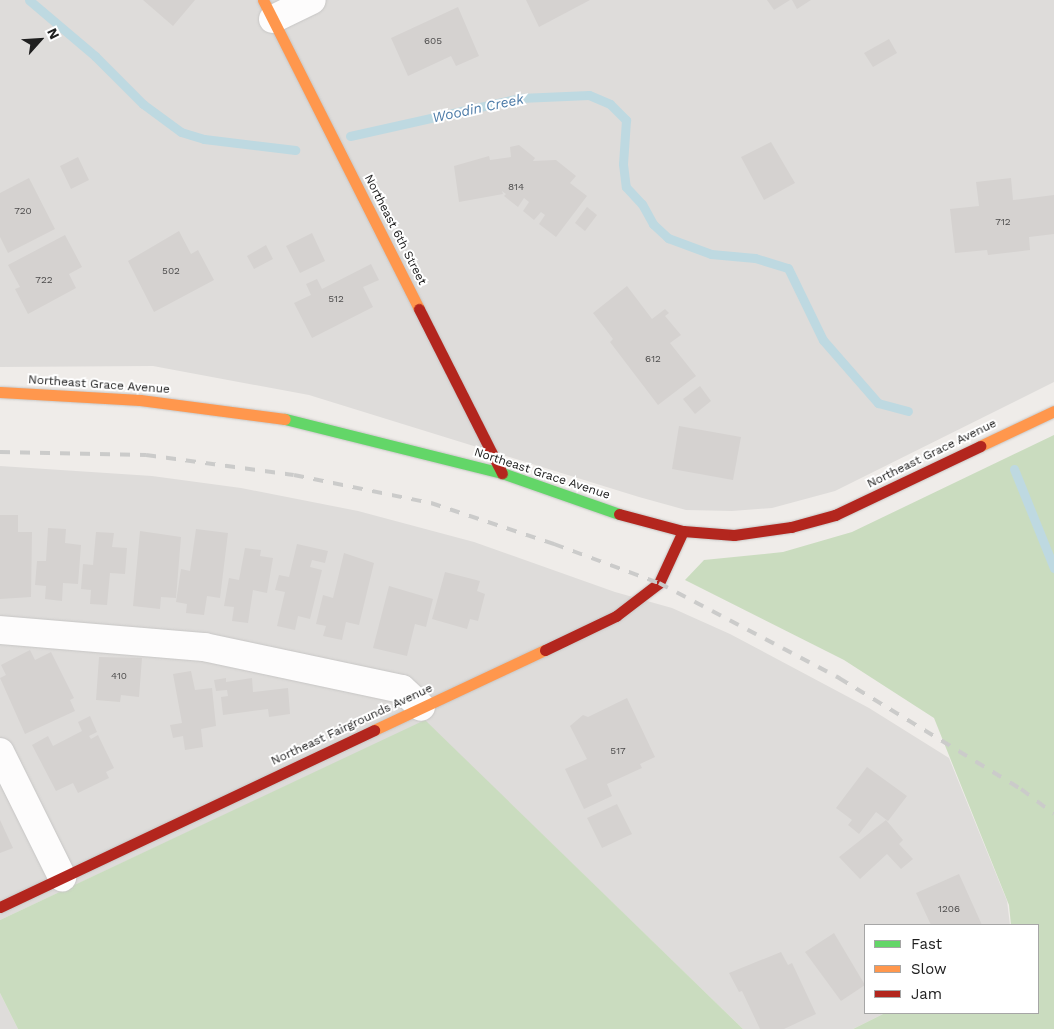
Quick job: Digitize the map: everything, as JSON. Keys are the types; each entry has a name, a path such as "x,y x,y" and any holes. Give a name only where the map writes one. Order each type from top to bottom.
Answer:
{"street":[{"path":"268,9 312,0"},
{"name":"Northeast 6th Street","path":"268,9 502,473"},
{"name":"Northeast Grace Avenue","path":"0,392 140,400 283,418 502,473 629,517 683,531 734,535 791,527 836,514 1054,411"},
{"name":"Northeast Fairgrounds Avenue","path":"0,907 616,616 659,583 683,531"},
{"path":"0,630 204,647 402,689 422,707"},
{"path":"0,752 62,878"}],"shaded area":[{"path":"0,0 1054,0 1054,382 835,491 772,508 732,511 686,510 309,395 153,366 0,367"},
{"path":"0,466 152,476 241,488 358,511 474,542 615,592 672,608 730,634 869,708 949,758 1007,901 1010,924 864,924 864,1014 883,1014 853,1029 743,1029 425,721 0,920"},
{"path":"0,993 18,1029 0,1029"}],"green space":[{"path":"1054,435 1054,1029 853,1029 883,1014 1039,1014 1039,924 1011,924 1009,905 934,718 844,660 685,580 704,560 783,552 852,532"},
{"path":"425,720 743,1029 18,1029 0,993 0,920"}],"building":[{"path":"143,0 195,0 173,26"},
{"path":"526,0 590,0 539,27"},
{"path":"767,0 790,0 774,10"},
{"path":"792,0 811,0 797,9"},
{"path":"458,7 479,56 456,66 451,56 408,76 391,38"},
{"path":"889,39 897,53 873,67 864,53"},
{"path":"771,142 795,183 764,200 741,157"},
{"path":"519,145 535,158 533,161 556,160 576,176 570,183 587,196 556,237 539,224 545,215 541,212 534,220 523,211 529,202 524,198 518,207 504,196 506,194 502,191 503,194 459,202 454,166 489,156 490,160 511,157 510,147"},
{"path":"78,157 89,180 71,189 60,166"},
{"path":"29,178 55,229 8,253 0,237 0,193"},
{"path":"1011,178 1013,200 1054,195 1054,234 1029,237 1030,250 988,255 987,250 955,253 950,209 979,206 976,182"},
{"path":"587,207 597,215 585,231 575,223"},
{"path":"179,231 191,254 198,250 214,280 154,312 128,261"},
{"path":"312,233 325,261 300,273 286,246"},
{"path":"65,235 82,267 69,274 76,288 28,314 15,289 20,287 8,265"},
{"path":"266,245 273,259 254,269 247,256"},
{"path":"371,264 379,280 363,287 373,307 312,338 294,303 311,295 306,284 317,279 322,289"},
{"path":"627,286 652,319 665,309 669,313 665,316 681,335 670,343 696,376 658,405 610,342 613,339 593,313"},
{"path":"700,386 711,401 695,414 683,399"},
{"path":"679,426 741,437 733,480 672,469"},
{"path":"0,515 18,515 18,532 32,532 31,597 0,599"},
{"path":"48,528 66,529 65,543 81,545 78,584 63,583 62,601 45,599 46,586 35,585 37,561 46,561"},
{"path":"196,529 228,533 220,598 207,596 204,615 186,613 187,604 176,602 181,569 190,571"},
{"path":"140,531 181,537 176,598 161,597 160,609 133,606"},
{"path":"96,532 114,533 112,547 127,548 125,574 110,573 107,605 90,604 91,590 81,589 83,564 93,565"},
{"path":"297,544 328,551 325,563 312,560 310,567 322,570 310,619 298,616 295,630 277,626 285,592 275,590 279,575 289,577"},
{"path":"245,548 261,550 260,556 273,558 267,593 253,590 248,623 232,621 234,607 224,606 229,578 239,580"},
{"path":"344,553 374,563 359,625 346,622 342,640 323,636 326,626 316,624 323,595 333,598"},
{"path":"445,572 480,581 477,591 485,594 478,621 470,619 467,629 432,619"},
{"path":"389,586 433,599 426,627 415,624 407,656 373,648"},
{"path":"30,650 35,660 51,652 74,698 70,700 75,711 25,734 0,678 6,675 1,665"},
{"path":"99,657 142,658 139,697 121,695 120,702 96,700"},
{"path":"191,671 195,690 212,688 216,726 201,729 203,747 185,750 183,736 173,738 170,725 182,723 173,674"},
{"path":"226,678 226,682 252,678 253,692 288,688 290,714 269,717 268,709 223,715 221,697 228,696 227,690 216,691 214,680"},
{"path":"627,698 655,757 640,764 642,768 607,784 612,796 584,809 565,769 587,759 570,726 583,715 588,717"},
{"path":"90,716 97,732 89,736 91,739 98,735 114,768 106,772 109,778 78,793 73,783 56,791 32,745 48,736 53,746 82,731 78,722"},
{"path":"867,767 907,796 888,821 876,812 859,834 848,825 852,820 836,808"},
{"path":"617,804 632,834 602,848 587,818"},
{"path":"0,820 13,848 0,853"},
{"path":"886,820 903,840 899,844 913,859 901,869 887,854 860,879 839,857"},
{"path":"959,874 982,924 931,924 916,893"},
{"path":"834,933 864,986 841,1001 805,952"},
{"path":"781,952 788,965 792,963 816,1014 784,1029 760,1029 742,991 739,992 729,973"}],"waterway":[{"name":"Woodin Creek","path":"29,0 95,56 143,104 181,132 204,139 295,150"},
{"name":"Woodin Creek","path":"350,136 520,98 589,95 610,104 626,120 623,164 626,187 642,204 653,224 668,238 711,254 755,258 788,268 823,340 878,403 908,411"},
{"name":"Woodin Creek","path":"1014,469 1054,568"}],"railway":[{"path":"0,452 146,455 294,475 431,503 554,544 659,583 839,678 1021,789 1054,814"}],"traffic: fast":[{"path":"285,419 502,473 619,514"}],"traffic: slow":[{"path":"263,0 419,309"},
{"path":"0,392 140,400 285,419"},
{"path":"980,446 1054,411"},
{"path":"374,730 545,650"}],"traffic: jam":[{"path":"419,309 502,473"},
{"path":"619,514 683,531 734,535 791,527 835,515 980,446"},
{"path":"545,650 616,616 659,583 683,531"},
{"path":"0,907 374,730"}]}
